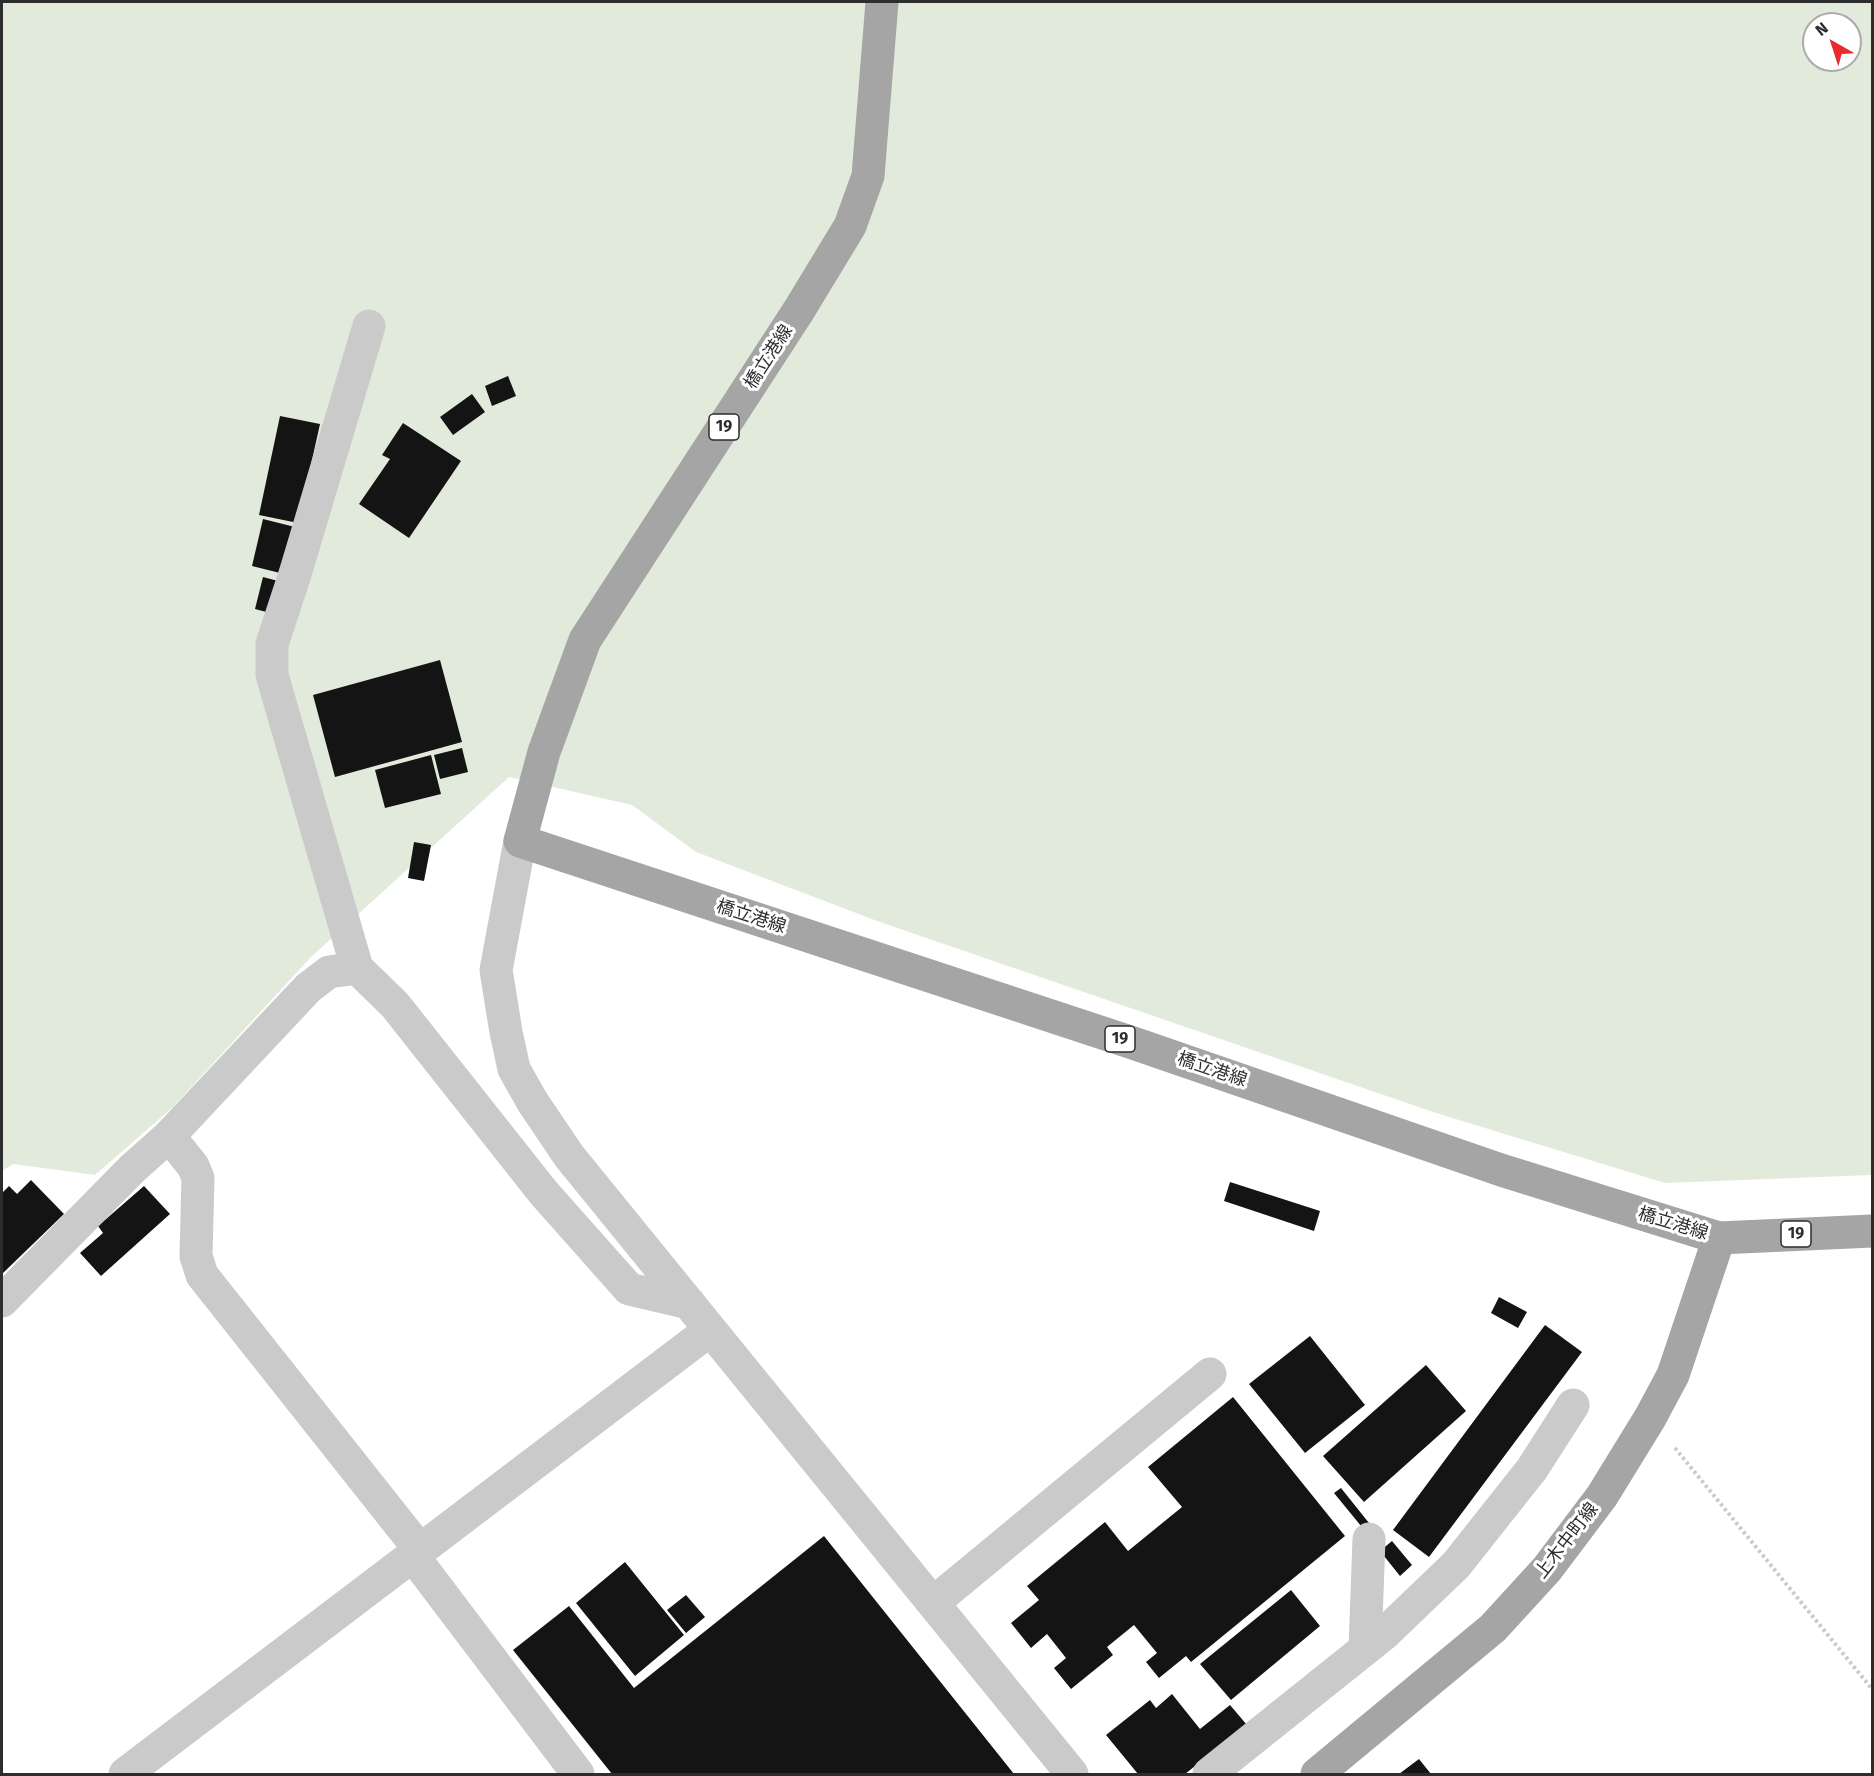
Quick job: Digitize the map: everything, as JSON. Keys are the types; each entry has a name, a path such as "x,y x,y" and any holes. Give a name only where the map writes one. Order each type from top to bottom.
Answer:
{"main road":[{"name":"橋立港線","path":"882,2 868,176 850,226 799,310 585,640 544,752 520,841 1133,1043 1501,1170 1719,1238 1872,1231"},
{"name":"上木中町線","path":"1317,1774 1493,1628 1547,1569 1602,1496 1650,1418 1673,1375 1719,1238"}],"street":[{"path":"369,326 296,574 272,644 272,675 357,968 395,1005 543,1192 629,1289 689,1303"},
{"path":"520,841 496,970 514,1069 532,1101 568,1155 1072,1774"},
{"path":"2,1301 132,1169 169,1136 308,988 329,972 357,968"},
{"path":"169,1136 193,1166 198,1178 196,1256 202,1275 416,1553 578,1774"},
{"path":"125,1774 710,1330"},
{"path":"933,1603 1210,1374"},
{"path":"1209,1774 1384,1634 1456,1565 1532,1469 1573,1406"},
{"path":"1365,1649 1369,1539"}],"path":[{"path":"1650,1418 1872,1689"}],"green space":[{"path":"2,2 1872,2 1872,1175 1665,1183 1436,1113 877,921 696,852 632,805 509,777 311,957 172,1108 95,1175 13,1164 2,1171"}],"building":[{"path":"508,376 516,396 492,406 485,386"},
{"path":"472,394 485,412 453,435 440,417"},
{"path":"280,416 320,424 298,523 259,515"},
{"path":"403,423 461,461 409,538 359,504 390,459 382,455"},
{"path":"263,519 295,527 284,574 252,566"},
{"path":"263,577 282,582 274,614 255,609"},
{"path":"440,660 462,742 335,777 313,695"},
{"path":"462,748 468,772 440,779 434,755"},
{"path":"431,755 441,794 385,808 375,770"},
{"path":"414,842 431,845 424,881 408,878"},
{"path":"31,1180 64,1214 2,1274 2,1193 9,1186 17,1194"},
{"path":"1230,1182 1320,1211 1314,1231 1224,1201"},
{"path":"144,1186 170,1214 101,1276 80,1253 103,1233 98,1226"},
{"path":"1499,1297 1527,1312 1518,1328 1491,1313"},
{"path":"1545,1325 1582,1352 1429,1557 1393,1530"},
{"path":"1310,1336 1365,1405 1305,1453 1249,1384"},
{"path":"1426,1365 1466,1411 1364,1502 1323,1456"},
{"path":"1233,1397 1345,1536 1191,1662 1186,1656 1159,1678 1146,1662 1157,1653 1134,1625 1107,1647 1113,1655 1071,1689 1054,1668 1066,1658 1047,1634 1031,1648 1011,1623 1039,1600 1027,1586 1105,1522 1128,1551 1182,1507 1148,1467"},
{"path":"1341,1488 1385,1543 1379,1548 1334,1493"},
{"path":"824,1536 1014,1774 612,1774 513,1650 569,1606 634,1688"},
{"path":"1392,1541 1412,1565 1400,1576 1380,1551"},
{"path":"625,1562 684,1635 635,1676 576,1603"},
{"path":"1291,1590 1320,1626 1231,1700 1200,1664"},
{"path":"686,1595 705,1617 686,1633 667,1610"},
{"path":"1172,1694 1200,1729 1230,1705 1247,1725 1185,1774 1138,1774 1106,1735 1150,1700 1156,1708"},
{"path":"1419,1759 1431,1774 1399,1774"}]}
